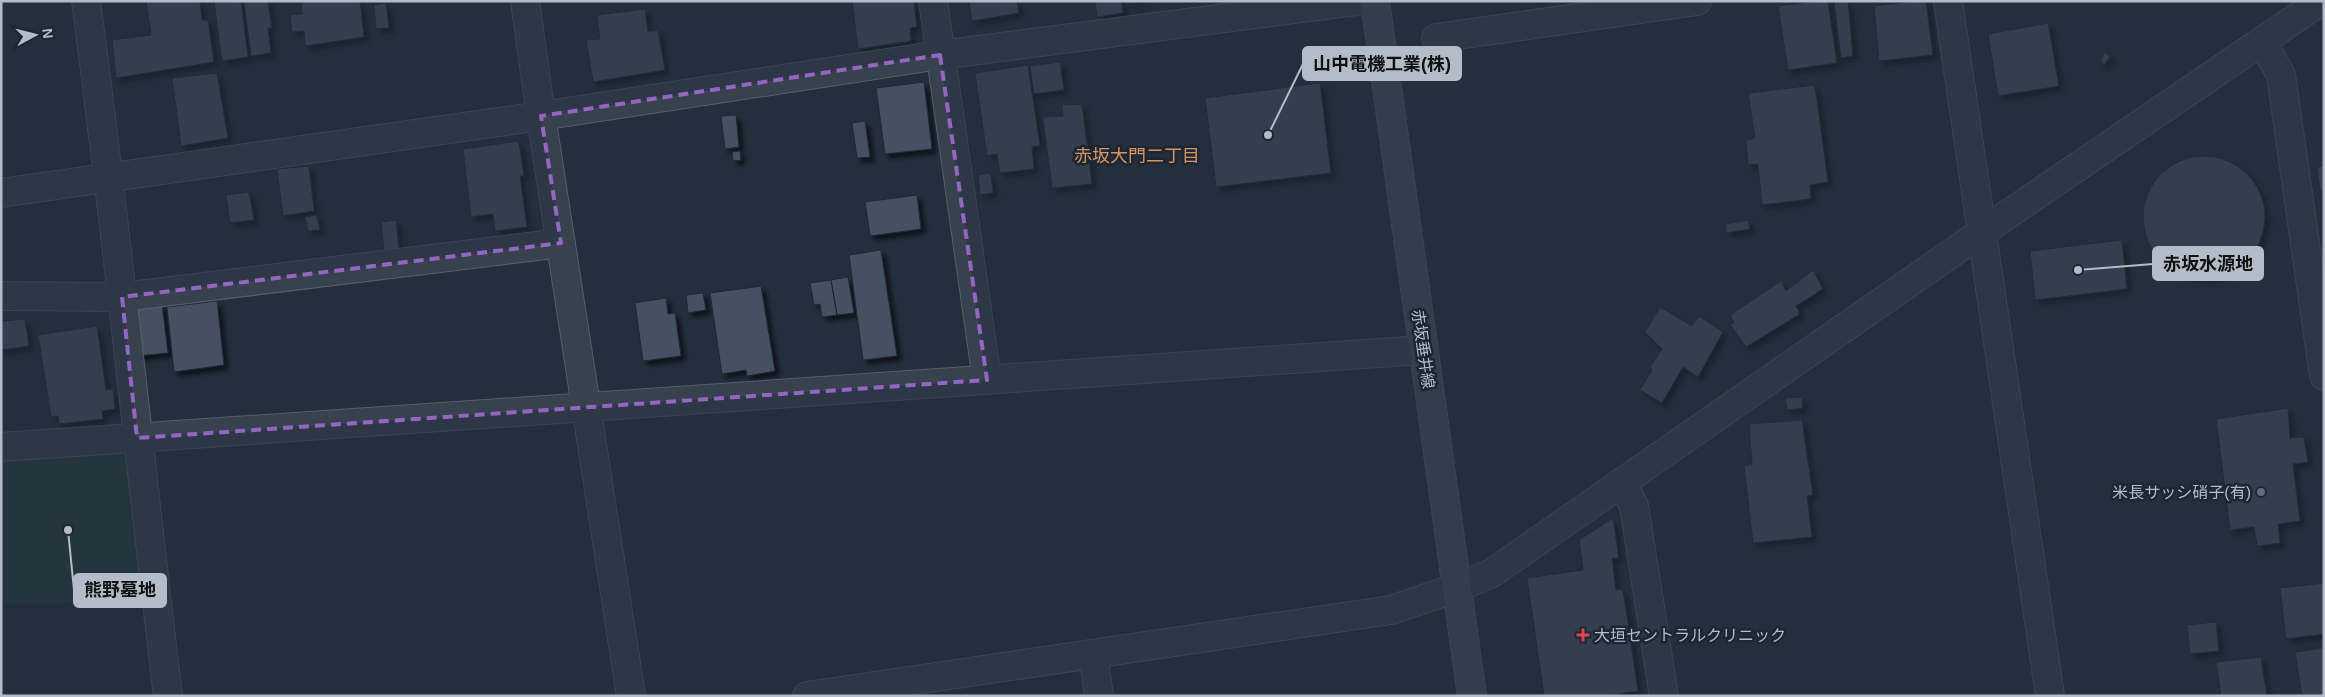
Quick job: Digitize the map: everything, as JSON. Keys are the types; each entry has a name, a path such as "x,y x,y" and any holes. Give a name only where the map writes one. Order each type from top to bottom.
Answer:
{"main road":[{"name":"赤坂垂井線","path":"1375,1 1472,696"}],"street":[{"path":"86,1 110,177 137,438 168,696"},
{"path":"525,1 541,116 632,696"},
{"path":"933,1 987,380"},
{"path":"1,193 541,116 940,55 1356,1"},
{"path":"1436,38 1697,1"},
{"path":"1948,1 2050,696"},
{"path":"807,696 1391,610 1456,588 1492,573 2315,3"},
{"path":"2262,41 2281,75 2312,216 2324,376"},
{"path":"1,296 122,297 561,243"},
{"path":"1,447 587,409 1423,350"},
{"path":"1622,482 1634,506 1664,696"},
{"path":"1093,654 1099,696"}],"highlighted area":[{"path":"940,55 987,380 137,438 122,297 561,243 541,116"}],"green space":[{"path":"126,451 142,602 1,604 1,458"}],"building":[{"path":"146,1 200,1 202,20 208,20 214,62 116,78 112,40 151,35"},
{"path":"241,1 248,57 222,61 214,2"},
{"path":"244,1 268,1 272,28 268,28 271,53 251,56"},
{"path":"301,1 360,1 364,37 305,46 304,31 292,32 290,15 302,14"},
{"path":"852,1 914,1 917,27 910,28 911,41 858,49"},
{"path":"969,1 1017,1 1019,13 972,21"},
{"path":"1095,1 1122,1 1123,13 1097,17"},
{"path":"1125,1 1151,1 1126,4"},
{"path":"1828,1 1837,63 1788,70 1778,6"},
{"path":"1834,1 1848,1 1853,56 1841,58"},
{"path":"1926,1 1933,55 1879,61 1874,6"},
{"path":"386,3 389,28 376,29 374,5"},
{"path":"645,9 648,32 658,30 665,70 593,82 586,40 600,39 597,15"},
{"path":"2048,23 2059,86 1998,96 1988,34"},
{"path":"2105,52 2110,57 2104,65 2100,61"},
{"path":"1060,62 1064,90 1034,94 1030,66"},
{"path":"1028,65 1040,146 1032,147 1034,169 1000,173 997,154 987,156 975,73"},
{"path":"217,73 228,138 181,146 172,78"},
{"path":"924,82 932,149 885,154 876,88"},
{"path":"1320,83 1331,173 1216,187 1205,98"},
{"path":"1815,85 1828,182 1810,185 1811,199 1762,205 1758,164 1748,165 1746,140 1755,138 1748,93"},
{"path":"1082,104 1092,184 1052,188 1043,117 1063,116 1062,105"},
{"path":"736,115 739,147 725,149 721,116"},
{"path":"865,121 870,157 857,158 852,123"},
{"path":"519,141 524,176 520,176 527,227 495,231 493,214 471,217 463,149"},
{"path":"740,151 741,160 733,161 732,152"},
{"path":"2204,156 2228,160 2247,174 2261,193 2265,217 2261,241 2247,260 2228,274 2204,278 2180,274 2161,260 2147,241 2143,217 2147,193 2161,174 2180,160"},
{"path":"309,166 314,211 283,216 277,169"},
{"path":"2324,166 2324,191 2320,191 2317,167"},
{"path":"991,173 993,193 980,195 978,175"},
{"path":"249,192 254,220 230,223 226,195"},
{"path":"917,195 921,229 870,236 865,202"},
{"path":"317,215 320,230 308,231 305,217"},
{"path":"396,220 399,249 384,251 381,222"},
{"path":"1748,220 1750,229 1726,233 1725,224"},
{"path":"2122,240 2127,289 2035,300 2030,251"},
{"path":"881,250 897,356 863,360 849,255"},
{"path":"1813,270 1823,289 1796,306 1800,314 1746,347 1730,324 1734,323 1730,315 1781,281 1786,291"},
{"path":"848,277 854,313 837,315 831,280"},
{"path":"831,280 837,315 822,317 820,304 814,305 810,283"},
{"path":"761,286 775,371 747,376 746,370 722,374 710,293"},
{"path":"703,293 706,310 688,313 686,295"},
{"path":"666,298 668,314 675,313 681,356 643,361 635,303"},
{"path":"217,301 224,365 174,372 167,307"},
{"path":"162,304 168,353 136,356 131,306"},
{"path":"1660,307 1692,326 1699,316 1723,332 1698,377 1683,367 1662,403 1640,390 1652,370 1650,367 1662,349 1645,332"},
{"path":"25,319 29,346 1,350 1,321"},
{"path":"97,326 106,390 113,389 115,409 102,411 103,419 59,424 58,416 51,417 38,335"},
{"path":"1802,397 1803,408 1787,410 1785,398"},
{"name":"米長サッシ硝子(有)","path":"2288,408 2290,438 2304,437 2308,462 2293,464 2300,521 2278,524 2280,543 2257,546 2254,527 2230,530 2216,419"},
{"path":"1802,420 1813,495 1807,496 1812,537 1753,543 1744,466 1752,464 1749,424"},
{"name":"大垣セントラルクリニック","path":"1613,518 1619,558 1612,558 1616,590 1623,589 1638,691 1606,696 1544,696 1527,578 1583,570 1579,540"},
{"path":"2324,583 2324,634 2286,639 2280,588"},
{"path":"2216,622 2219,651 2190,654 2187,625"},
{"path":"2324,648 2324,696 2302,696 2295,652"},
{"path":"2261,657 2267,696 2221,696 2216,662"}],"place":[{"name":"山中電機工業(株)","path":"1268,135"},
{"name":"赤坂水源地","path":"2078,270"},
{"name":"米長サッシ硝子(有)","path":"2261,492"},
{"name":"熊野墓地","path":"68,530"},
{"name":"大垣セントラルクリニック","path":"1583,635"}],"district":[{"name":"赤坂大門二丁目","path":"1137,156"}]}
